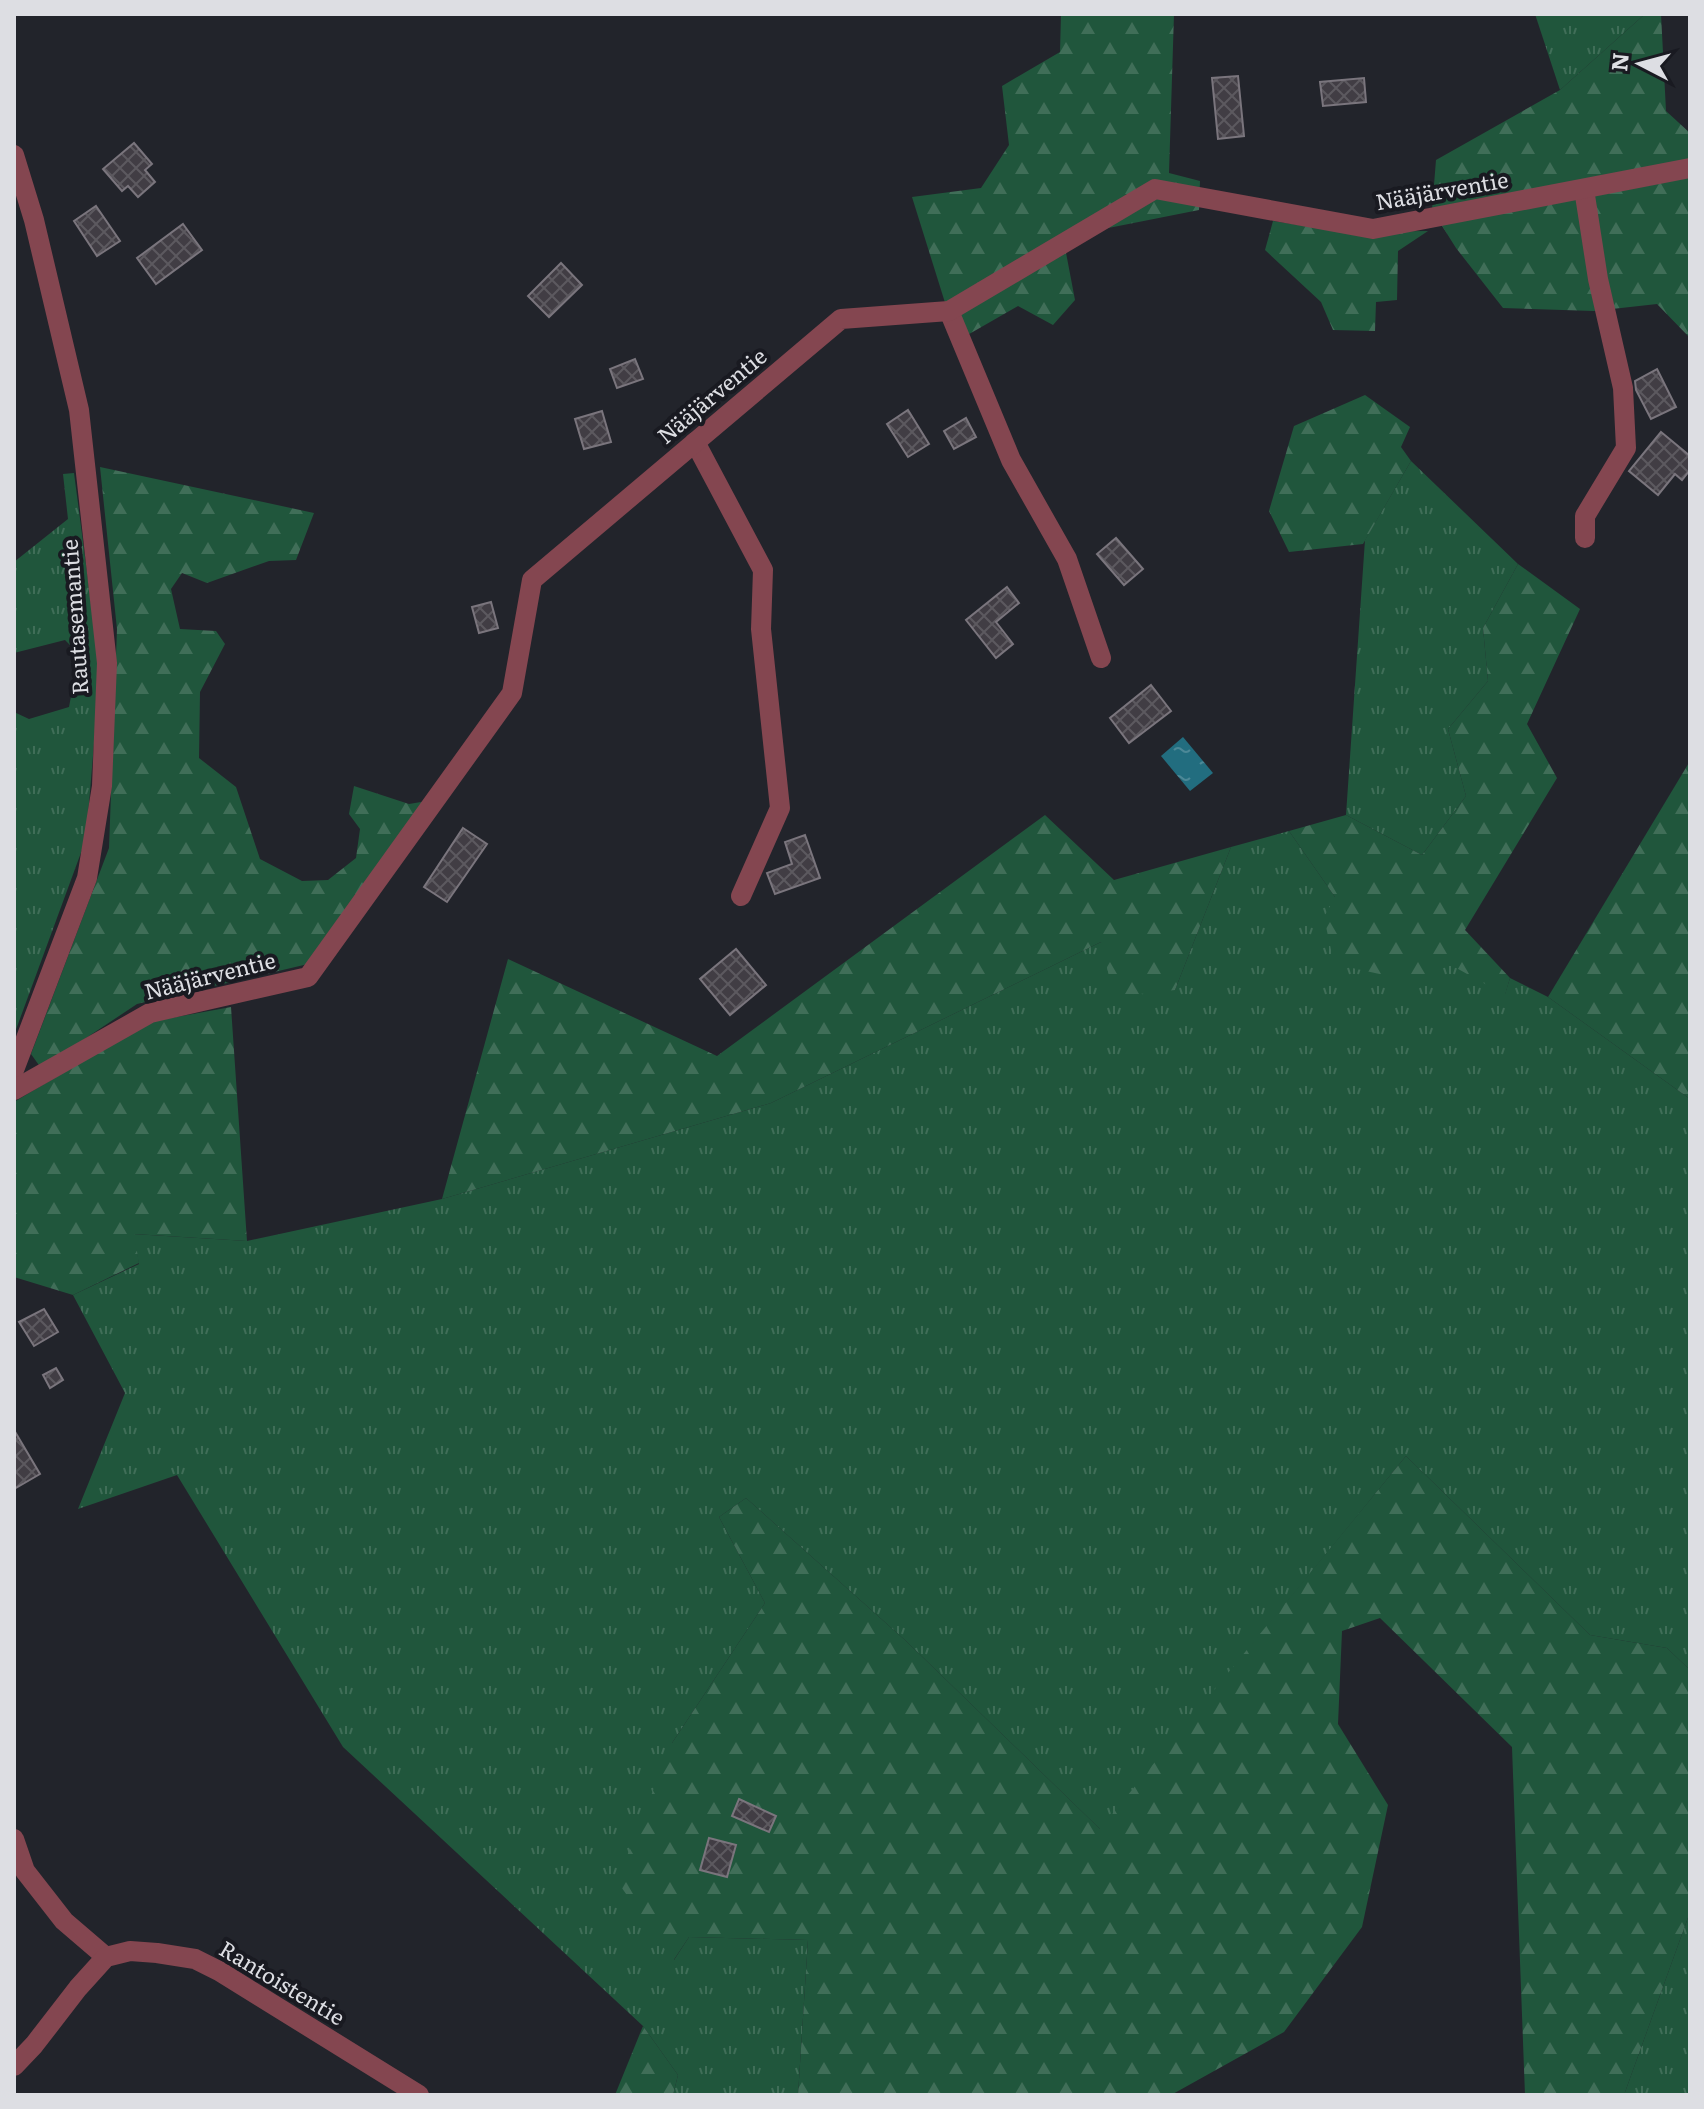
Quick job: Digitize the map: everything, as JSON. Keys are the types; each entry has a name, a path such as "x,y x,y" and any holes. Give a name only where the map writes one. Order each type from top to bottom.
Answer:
{"street":[{"name":"Rautasemantie","path":"14,155 34,220 79,410 107,663 102,786 87,878 14,1070"},
{"name":"Nääjärventie","path":"14,1090 150,1013 308,977 512,693 532,580 841,319 949,311 1155,189 1373,229 1690,168"},
{"path":"1584,189 1598,279 1623,388 1626,448 1585,516 1585,538"},
{"path":"949,311 1011,460 1067,559 1101,658"},
{"path":"695,442 763,570 761,629 780,808 741,896"},
{"path":"14,1839 25,1871 32,1881 64,1921 106,1957 14,2066"},
{"name":"Rantoistentie","path":"106,1957 130,1951 195,1959 419,2095"}],"green space":[{"path":"1061,14 1174,14 1169,173 1200,181 1199,210 1063,237 1075,300 1053,325 1018,306 957,341 912,197 981,188 1009,145 1002,86 1060,52"},
{"path":"1535,14 1645,14 1560,90"},
{"path":"1645,14 1661,14 1666,111 1690,133 1690,338 1657,304 1594,311 1503,308 1456,248 1432,210 1436,160 1560,90"},
{"path":"1273,221 1344,232 1428,231 1398,251 1397,300 1376,302 1375,331 1333,330 1321,302 1265,250"},
{"path":"1365,395 1410,427 1401,447 1411,461 1363,544 1289,552 1269,511 1294,426"},
{"path":"1411,461 1518,564 1483,628 1488,681 1448,729 1466,796 1422,855 1346,815 1365,540"},
{"path":"100,467 314,513 296,560 269,561 207,583 182,573 171,589 180,629 216,631 225,644 200,692 199,758 236,787 260,859 302,881 328,880 356,858 360,829 349,814 354,786 409,804 427,801 308,964 137,1004 41,1068 31,1054 109,848 117,629"},
{"path":"74,473 100,672 86,839 14,1035 14,712 29,719 69,707 79,654 65,640 14,653 14,562 68,519 63,474"},
{"path":"1518,564 1580,609 1527,724 1557,778 1465,930 1510,978 1505,995 1442,960 1425,984 1334,964 1324,917 1335,897 1289,831 1346,815 1422,855 1466,796 1448,729 1488,681 1483,628"},
{"path":"1690,761 1690,1099 1548,997"},
{"path":"1045,815 1114,880 1231,847 1175,990 1114,997 1101,942 771,1103 442,1199 508,959 717,1056"},
{"path":"1289,831 1335,897 1505,994 1510,978 1548,997 1690,1099 1690,1670 1667,1648 1590,1635 1406,1456 1101,1830 906,1641 746,1498 719,1517 765,1603 672,1743 674,1960 689,1937 808,1940 798,2095 673,2095 678,2075 643,2026 343,1747 177,1475 78,1509 125,1393 73,1295 139,1264 133,1234 247,1241 442,1199 771,1103 1101,942 1175,990 1231,847"},
{"path":"231,1007 247,1241 134,1234 139,1263 73,1295 14,1277 14,1102 149,1022"},
{"path":"1406,1456 1590,1635 1667,1648 1690,1670 1690,1912 1624,2095 1525,2095 1512,1747 1380,1618 1342,1631 1338,1724 1388,1805 1362,1927 1284,2032 1171,2095 798,2095 808,1940 689,1937 673,1961 617,1881 672,1743 765,1603 719,1517 746,1498 906,1641 1100,1829"},
{"path":"1690,1912 1690,2095 1624,2095"},
{"path":"643,2026 678,2075 673,2095 615,2095"}],"water":[{"path":"1183,737 1213,773 1190,791 1161,756"}],"building":[{"path":"1238,76 1244,136 1218,139 1212,78"},
{"path":"1364,78 1366,102 1323,106 1320,82"},
{"path":"134,143 152,164 145,170 155,182 138,197 128,186 122,191 103,169"},
{"path":"96,206 120,241 97,256 74,221"},
{"path":"183,224 202,250 156,284 137,258"},
{"path":"561,263 582,285 549,317 528,296"},
{"path":"635,359 643,379 617,388 610,369"},
{"path":"1657,369 1676,407 1651,419 1636,390 1635,381"},
{"path":"908,410 929,444 908,457 887,424"},
{"path":"602,411 611,442 584,449 575,419"},
{"path":"966,418 976,437 954,449 944,431"},
{"path":"1661,432 1690,456 1690,470 1682,480 1675,474 1658,495 1629,471"},
{"path":"1116,538 1143,569 1124,585 1097,554"},
{"path":"1007,587 1019,603 996,622 1013,644 996,658 966,620"},
{"path":"491,602 498,628 479,633 472,607"},
{"path":"1151,685 1171,711 1129,743 1110,718"},
{"path":"463,828 487,844 447,902 424,887"},
{"path":"805,835 820,878 775,894 767,873 792,864 785,842"},
{"path":"736,949 766,985 730,1015 700,979"},
{"path":"44,1309 58,1332 34,1346 19,1322"},
{"path":"56,1368 63,1380 50,1388 43,1375"},
{"path":"14,1430 40,1474 14,1489"},
{"path":"739,1799 776,1816 769,1832 732,1816"},
{"path":"709,1838 736,1845 727,1877 700,1870"}]}
